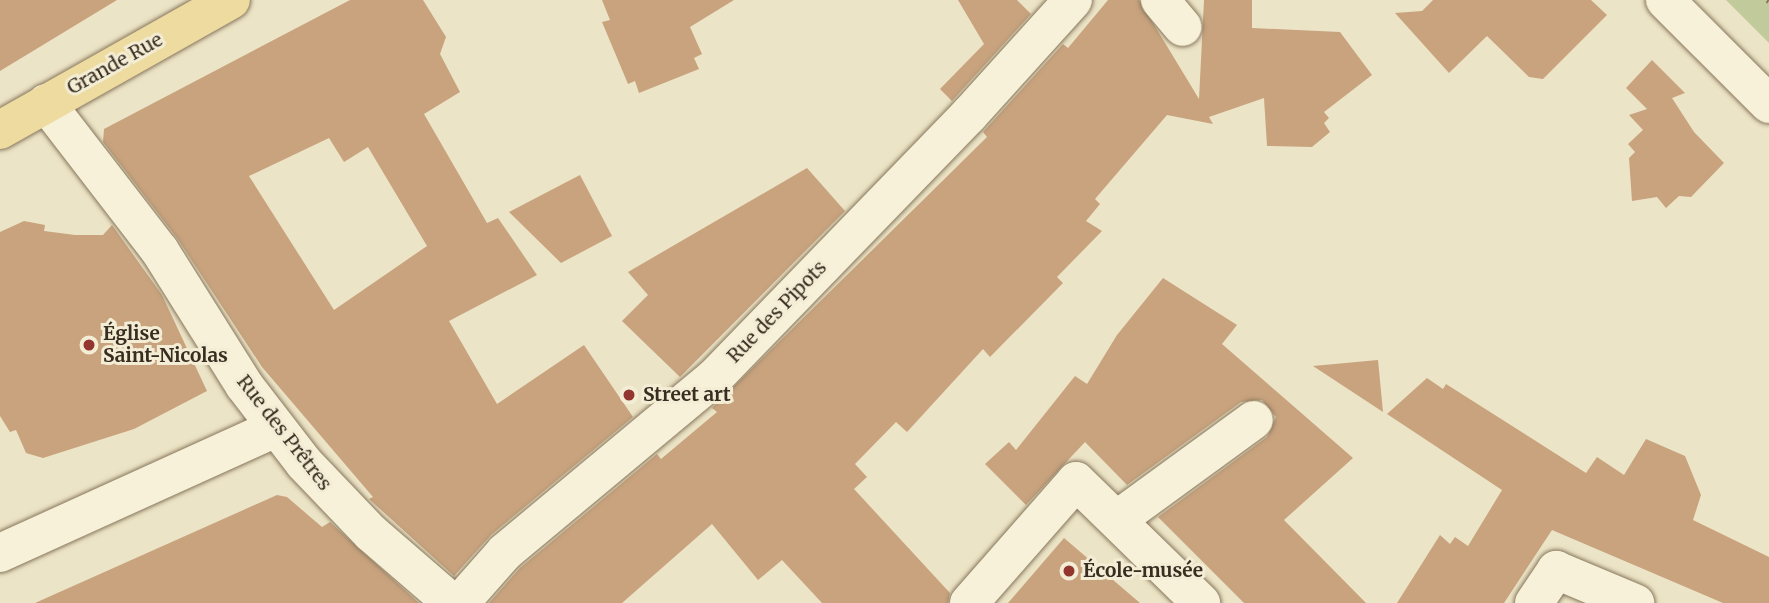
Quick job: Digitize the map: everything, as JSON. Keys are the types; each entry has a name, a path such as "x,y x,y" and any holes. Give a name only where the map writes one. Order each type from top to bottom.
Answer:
{"main road":[{"name":"Grande Rue","path":"0,130 231,0"}],"street":[{"name":"Rue des Pipots","path":"460,603 505,552 715,377 969,116 1073,0"},
{"path":"1665,0 1769,104"},
{"name":"Rue des Prêtres","path":"46,103 160,251 276,428 352,515 452,603"},
{"path":"1118,519 1254,420"},
{"path":"0,553 276,428"},
{"path":"968,603 1076,481 1118,519 1201,603"},
{"path":"1534,603 1556,570 1635,603"}],"green space":[{"path":"1726,0 1769,0 1769,43"}],"building":[{"path":"0,0 117,0 0,71"},
{"path":"350,0 423,0 446,37 440,54 460,92 424,114 487,223 498,218 537,275 449,321 497,404 584,345 633,417 491,535 454,576 369,499 373,497 262,367 177,238 103,142 104,129","holes":["329,138 344,162 368,147 427,246 334,310 249,176"]},
{"path":"602,0 734,0 690,27 702,54 694,58 699,69 639,93 635,81 628,84 602,22 610,20"},
{"path":"958,0 1017,0 1031,14 952,101 940,89 984,44"},
{"path":"1108,0 1139,0 1199,99 1204,0 1252,0 1252,28 1340,32 1372,75 1324,112 1329,118 1324,123 1330,132 1312,147 1267,146 1264,98 1209,117 1213,124 1167,115 1095,199 1100,204 1086,221 1102,231 1057,277 1063,283 990,357 983,349 907,432 896,422 855,464 867,477 854,489 950,593 948,603 822,603 782,560 758,580 712,524 622,603 489,603 520,568 657,454 661,459 717,412 712,408 987,137 983,132 1063,44 1068,48"},
{"path":"1433,0 1591,0 1607,15 1543,79 1529,77 1487,36 1449,73 1395,13 1422,11"},
{"path":"1652,60 1685,93 1672,98 1694,132 1724,163 1691,197 1679,196 1666,208 1657,197 1632,201 1629,158 1635,152 1628,144 1643,130 1629,115 1647,109 1626,88"},
{"path":"807,168 845,211 680,377 622,321 648,295 628,272"},
{"path":"580,175 612,236 561,263 509,212"},
{"name":"Église Saint-Nicolas","path":"24,221 45,225 44,231 75,235 103,235 112,225 162,295 207,391 134,429 43,458 26,453 16,430 10,432 0,416 0,232"},
{"path":"1163,278 1237,325 1222,344 1353,458 1284,520 1366,603 1244,603 1158,517 1267,437 1276,417 1262,400 1241,402 1127,485 1085,442 1026,505 985,464 1009,442 1016,450 1075,376 1087,384 1117,335"},
{"path":"1378,360 1383,412 1313,366"},
{"path":"1427,378 1443,389 1446,384 1586,473 1597,457 1624,475 1646,439 1685,456 1701,495 1693,520 1769,557 1769,603 1723,603 1552,530 1504,603 1397,603 1440,535 1450,544 1455,537 1468,546 1502,490 1387,414"},
{"path":"277,495 287,497 322,527 330,522 419,603 35,603"},
{"name":"École-musée","path":"1064,538 1140,603 1008,603"}],"place":[{"name":"Église Saint-Nicolas","path":"89,345"},
{"name":"Street art","path":"629,395"},
{"name":"École-musée","path":"1069,571"}]}
